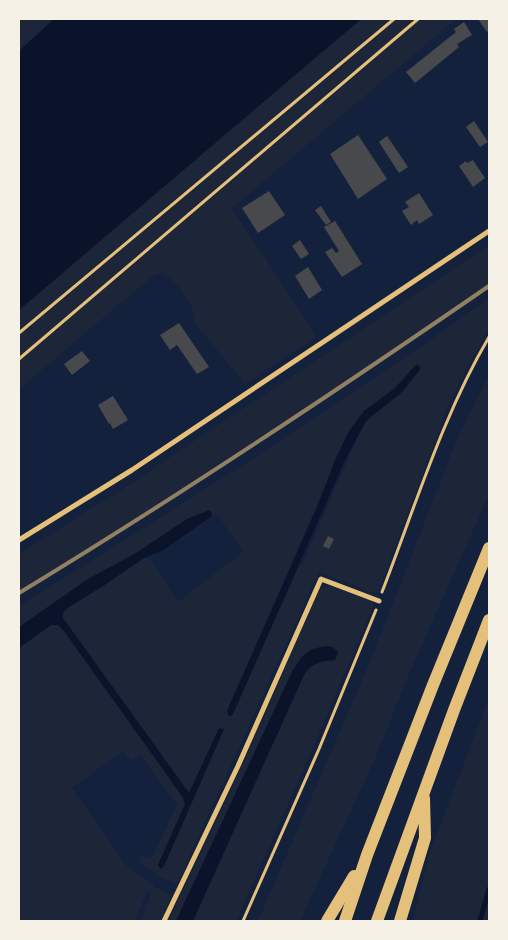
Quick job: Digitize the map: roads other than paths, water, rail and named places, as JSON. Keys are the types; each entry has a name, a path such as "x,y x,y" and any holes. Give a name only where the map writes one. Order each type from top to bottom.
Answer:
{"highway":[{"path":"345,921 367,855 489,548"},
{"path":"377,921 424,790 489,620"},
{"path":"400,921 425,838 424,790"},
{"path":"327,921 367,855"}],"street":[{"path":"19,540 132,470 489,231"},
{"path":"164,921 238,766 321,579 379,601"}],"waterway":[{"path":"480,921 489,889"}],"railway":[{"path":"19,593 256,443 489,286"}]}
